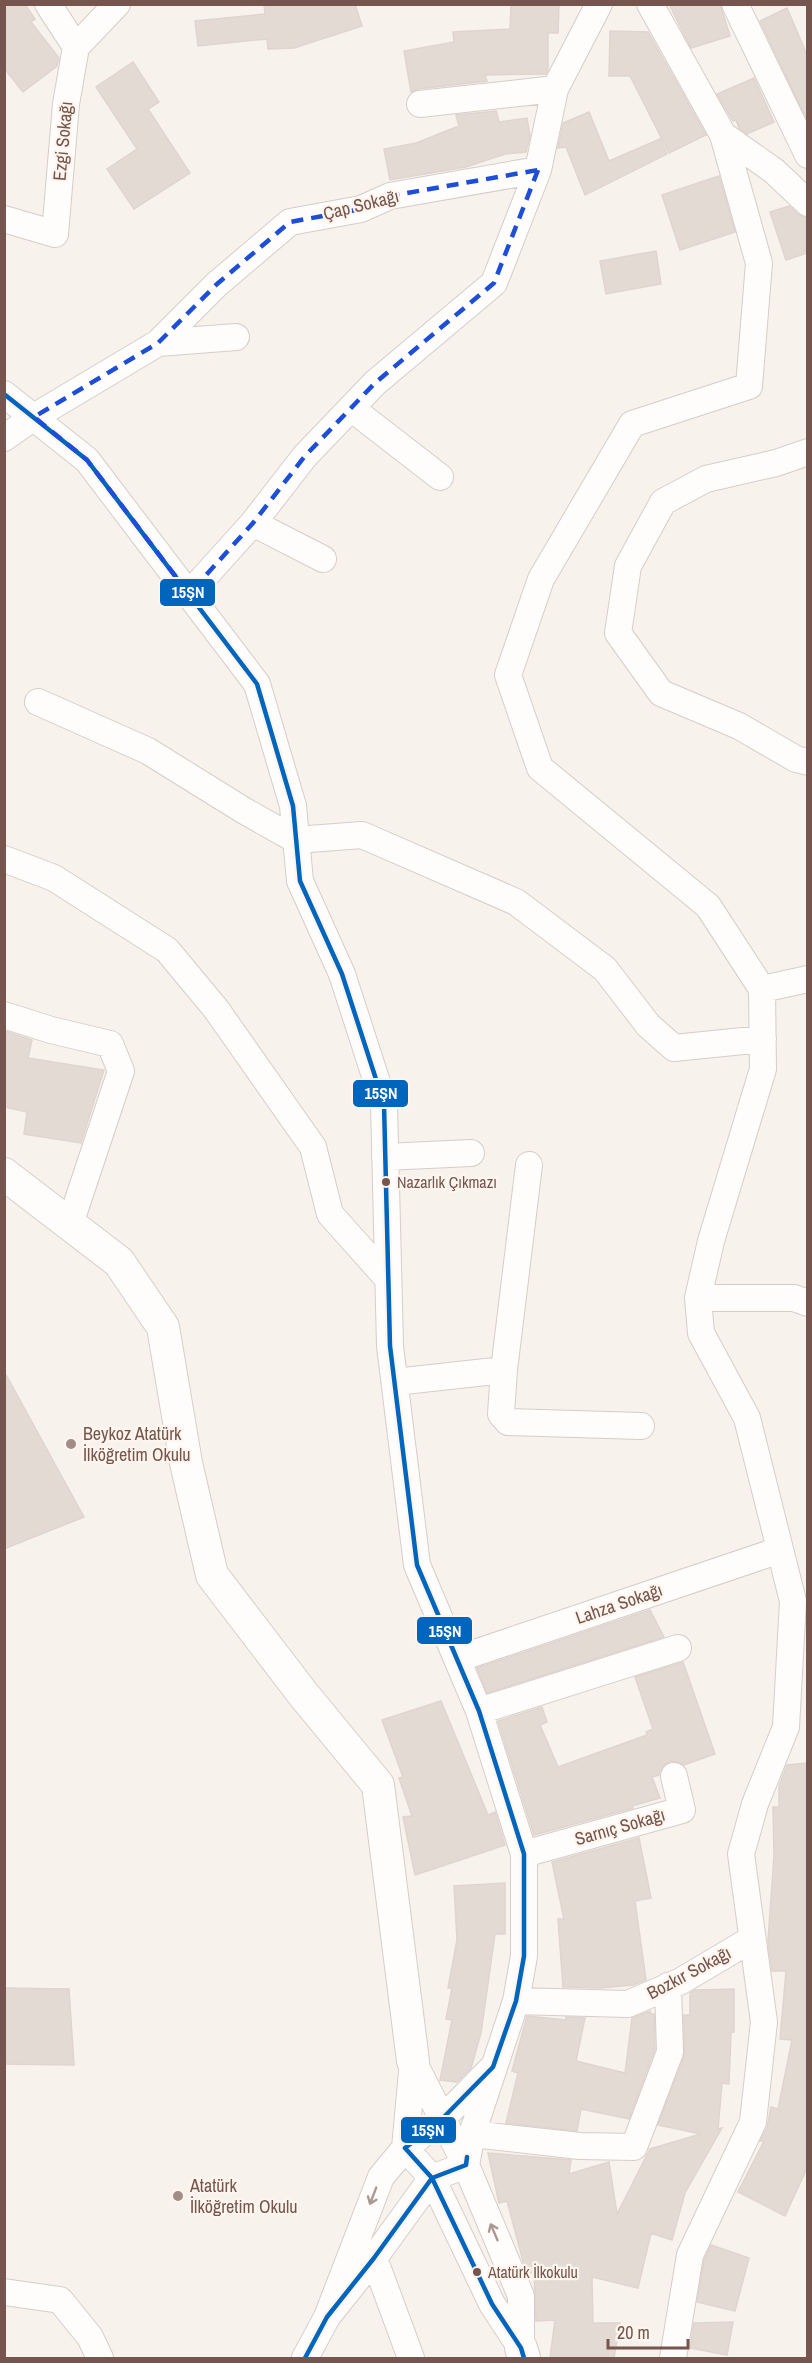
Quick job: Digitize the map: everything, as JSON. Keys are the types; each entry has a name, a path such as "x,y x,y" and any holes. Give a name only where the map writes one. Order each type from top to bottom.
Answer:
{"street":[{"path":"48,4 76,47 117,4"},
{"path":"189,594 253,524 305,456 375,383 494,283 538,170 555,89 599,4"},
{"path":"650,4 723,135 759,262 749,386 632,424 541,579 508,675 540,768 708,906 762,988 763,1069 711,1241 698,1298 701,1333 747,1418 793,1601 786,1727 755,1804 741,1854 764,2022 753,2122 690,2254 673,2358"},
{"path":"735,4 807,155"},
{"name":"Ezgi Sokağı","path":"4,219 55,234 66,104 76,47"},
{"path":"420,104 555,89"},
{"path":"723,135 774,171 807,203"},
{"name":"Çap Sokağı","path":"4,438 33,417 158,343 217,284 290,222 361,209 390,196 538,170"},
{"name":"Çap Sokağı","path":"158,343 236,337"},
{"path":"4,393 87,460 257,684 294,806 300,880 342,974 384,1104 390,1346 417,1565 479,1711 524,1854 524,1956 516,2001 472,2134 466,2165"},
{"path":"351,408 440,477"},
{"path":"807,452 776,463 706,478 663,502 628,566 618,633 661,693 739,726 796,759 807,762"},
{"path":"253,524 323,559"},
{"path":"38,702 148,751 296,840 362,835 516,902 605,969 648,1025 674,1048 763,1039"},
{"path":"4,860 54,878 167,950 216,1009 314,1147 330,1214 388,1279"},
{"path":"762,988 807,979"},
{"path":"4,1016 23,1023 110,1044 121,1071 70,1224"},
{"path":"385,1157 471,1153"},
{"path":"529,1165 504,1370 501,1414 508,1422 641,1426"},
{"path":"4,1174 119,1263 163,1327 186,1463 212,1575 303,1694 378,1785 413,2061 405,2148 432,2178 492,2304 522,2353"},
{"path":"698,1298 794,1298 807,1304"},
{"path":"394,1382 504,1370"},
{"name":"Lahza Sokağı","path":"457,1659 780,1550"},
{"path":"479,1711 678,1648"},
{"name":"Sarnıç Sokağı","path":"524,1854 682,1810 674,1776"},
{"name":"Bozkır Sokağı","path":"516,2001 628,2004 668,1986 752,1939"},
{"path":"472,2134 580,2146 634,2146 670,2052 668,1986"},
{"path":"413,2061 441,2120 466,2165 521,2296 522,2353"},
{"path":"305,2358 327,2317 381,2177 405,2148 441,2120 493,2067"},
{"path":"327,2317 374,2258 432,2178 466,2165"},
{"path":"374,2258 411,2358"},
{"path":"4,2292 60,2300 90,2337 100,2358"}],"highlighted area":[{"path":"538,170 494,283 375,383 305,456 253,523 189,594 87,460 34,417 158,343 217,284 290,222 361,209 390,196"}],"building":[{"path":"4,4 25,4 35,19 31,22 59,58 57,66 23,92 4,68"},
{"path":"264,4 355,4 362,26 294,48 268,49 267,39 198,46 195,21 265,14"},
{"path":"511,4 559,4 558,33 548,33 548,70 546,74 485,75 487,81 418,89 411,92 404,51 454,42 453,32 510,29"},
{"path":"669,4 720,4 730,36 691,48"},
{"path":"787,8 807,55 807,120 760,21"},
{"path":"610,31 648,32 706,135 669,153 630,76 609,76"},
{"path":"133,62 159,102 148,109 190,173 134,209 107,169 137,149 96,87"},
{"path":"754,78 774,122 747,134 739,128 736,120 733,121 717,94"},
{"path":"496,111 499,122 527,118 530,136 526,152 505,154 466,167 390,180 384,149 416,143 459,126 456,115"},
{"path":"589,112 609,161 660,139 667,154 585,195 566,147 558,148 563,123"},
{"path":"719,176 735,232 680,250 662,195"},
{"path":"789,206 807,218 807,253 786,260 770,212"},
{"path":"656,251 661,284 606,294 600,261"},
{"path":"4,1031 32,1040 28,1058 104,1070 81,1143 24,1134 27,1112 4,1107"},
{"path":"4,1371 84,1517 4,1549"},
{"path":"650,1610 664,1637 487,1693 477,1668"},
{"path":"683,1662 715,1754 684,1765 671,1761 664,1765 659,1775 652,1777 660,1798 632,1806 633,1808 534,1835 498,1721 542,1707 547,1722 540,1725 558,1767 647,1735 646,1732 653,1729 635,1677"},
{"path":"441,1701 488,1815 495,1812 505,1845 415,1875 403,1817 412,1816 399,1778 403,1777 382,1720"},
{"path":"807,1763 807,2168 785,2216 738,2192 764,2141 760,2141 767,2128 771,2107 778,2109 792,2040 780,2039 786,1971 772,1971 768,1941 774,1856 773,1807 779,1807 779,1786 787,1765"},
{"path":"639,1838 651,1898 635,1901 646,1980 633,1985 600,1988 563,1987 558,1919 564,1919 552,1862"},
{"path":"505,1883 505,1934 495,1934 481,2033 471,2068 457,2082 440,2080 452,2020 446,2019 452,1988 448,1988 457,1940 454,1886"},
{"path":"4,1988 69,1989 74,2065 4,2064"},
{"path":"734,1989 734,2032 731,2032 729,2084 722,2083 718,2129 722,2128 685,2193 672,2240 651,2233 638,2288 592,2277 593,2323 620,2323 614,2358 550,2358 555,2320 536,2321 534,2272 528,2273 524,2265 507,2201 499,2203 488,2153 571,2160 569,2174 609,2162 617,2214 650,2149 701,2134 658,2125 684,2057 684,2015 690,2015 690,1993 695,1990"},
{"path":"650,2011 654,2014 655,2049 629,2119 581,2109 577,2131 506,2123 518,2073 512,2071 527,2016 566,2020 566,2017 585,2018 576,2061 625,2073 632,2018"},
{"path":"711,2245 749,2258 735,2311 697,2302 704,2260"},
{"path":"733,2322 727,2355 690,2348 694,2323"}],"transit line":[{"name":"15ŞN","path":"4,394 87,460 257,684 293,806 300,881 342,974 384,1104 390,1346 417,1565 479,1711 524,1854 524,1956 516,2001 493,2067 441,2120 405,2148 432,2178 492,2304 521,2348 524,2358"},
{"name":"15ŞN","path":"305,2358 327,2317 374,2258 432,2178 466,2165 467,2157"}],"place":[{"name":"Nazarlık Çıkmazı","path":"386,1182"},
{"name":"Beykoz Atatürk İlköğretim Okulu","path":"71,1444"},
{"name":"Atatürk İlköğretim Okulu","path":"178,2196"},
{"name":"Atatürk İlkokulu","path":"477,2272"}]}
